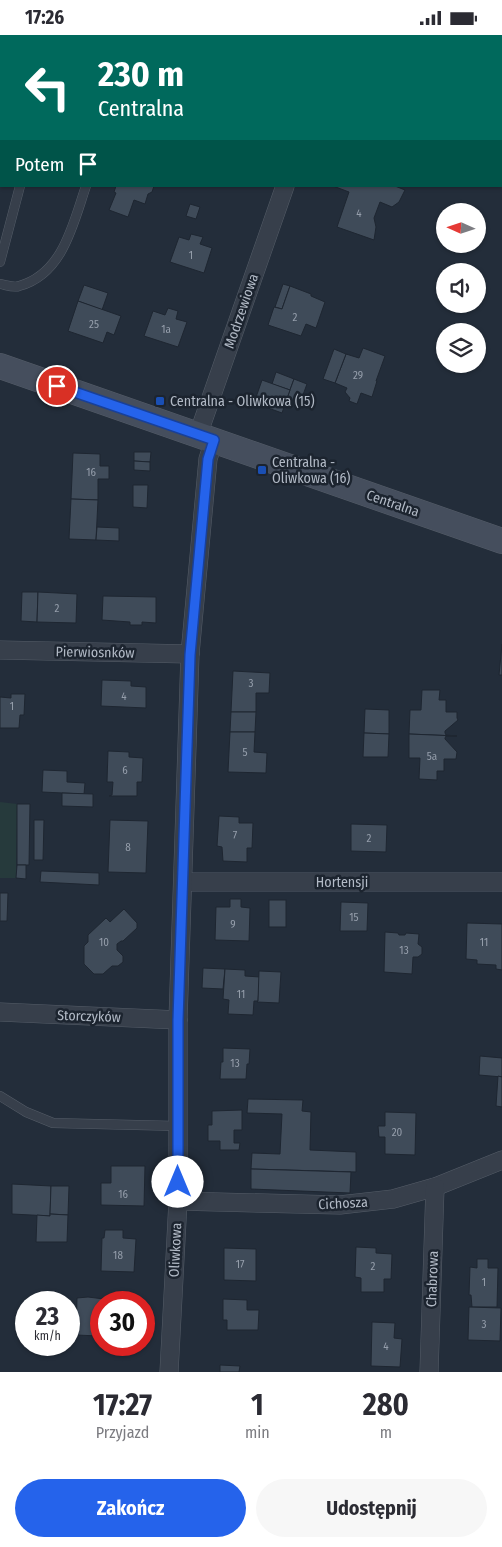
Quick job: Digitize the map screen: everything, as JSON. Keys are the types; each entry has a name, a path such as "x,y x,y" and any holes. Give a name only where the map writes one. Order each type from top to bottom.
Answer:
{"street":[{"name":"Modrzewiowa","path":"206,437 285,187"},
{"name":"Centralna","path":"0,366 502,541"},
{"name":"Oliwkowa","path":"170,1372 178,1201 178,1020 190,655 208,459 206,437"},
{"name":"Pierwiosnków","path":"0,650 190,655"},
{"name":"Hortensji","path":"183,881 502,882"},
{"name":"Storczyków","path":"0,1012 178,1020"},
{"name":"Cichosza","path":"178,1201 340,1205 393,1199 435,1187 502,1160"},
{"name":"Chabrowa","path":"429,1372 435,1187"}],"lane":[{"path":"0,263 20,187"},
{"path":"0,285 18,287 42,276 60,255 73,225 86,187"},
{"path":"0,1096 26,1112 53,1123 178,1126"}],"green space":[{"path":"0,802 17,804 16,878 0,878"}],"building":[{"path":"116,187 154,187 152,192 148,194 145,204 134,200 128,217 109,210 116,193 114,192"},
{"path":"336,187 398,187 405,190 399,202 392,207 380,202 374,218 376,227 374,240 337,227 349,192"},
{"path":"190,204 200,207 196,219 186,216"},
{"path":"191,234 203,237 200,244 212,248 204,273 170,262 179,237 189,240"},
{"path":"283,284 290,286 282,309 275,307"},
{"path":"84,285 108,293 102,310 78,301"},
{"path":"290,286 325,302 316,328 306,324 301,336 268,325 274,307 282,309"},
{"path":"78,301 121,316 114,335 107,332 103,343 68,331"},
{"path":"168,308 178,311 176,319 187,322 178,347 144,336 153,311 165,315"},
{"path":"363,348 385,356 372,397 361,393 357,404 349,401 350,398 345,392 347,388 335,383 346,354 359,358"},
{"path":"334,349 346,354 335,383 323,379"},
{"path":"276,372 294,379 290,390 272,384"},
{"path":"294,379 307,384 300,403 287,398"},
{"path":"262,380 290,390 282,413 254,403"},
{"path":"134,452 151,452 150,462 134,461"},
{"path":"73,453 100,454 100,466 109,466 109,479 98,479 98,500 71,499"},
{"path":"134,461 150,462 150,471 134,470"},
{"path":"133,485 148,485 147,508 133,507"},
{"path":"71,499 98,500 96,540 69,539"},
{"path":"97,527 119,528 119,541 96,540"},
{"path":"22,592 38,592 37,622 21,621"},
{"path":"38,592 77,594 76,623 37,622"},
{"path":"103,596 156,597 156,623 142,622 142,625 130,625 130,622 102,620"},
{"path":"502,644 502,675 499,675"},
{"path":"233,671 270,673 269,693 256,693 256,712 231,712"},
{"path":"102,680 131,681 131,686 146,687 146,708 101,706"},
{"path":"422,690 440,690 439,700 446,700 446,712 457,712 458,720 445,733 446,735 457,736 409,734 410,710 421,710"},
{"path":"11,694 25,694 24,715 20,715 19,728 0,728 0,697 11,698"},
{"path":"365,709 389,710 389,734 364,733"},
{"path":"231,712 256,712 255,732 230,732"},
{"path":"230,732 255,732 254,752 267,753 266,773 228,772"},
{"path":"364,733 389,734 388,757 363,757"},
{"path":"409,734 457,736 446,736 445,738 457,752 456,759 444,759 444,771 437,771 437,780 419,779 420,758 409,758"},
{"path":"108,751 129,752 129,757 143,758 142,782 137,782 137,796 109,796 112,795 113,782 107,782"},
{"path":"43,770 67,771 67,782 85,783 84,794 42,792"},
{"path":"62,793 93,794 93,807 62,806"},
{"path":"17,804 30,804 29,865 17,865"},
{"path":"219,816 239,817 239,823 253,823 252,848 247,848 247,862 223,861 222,847 217,846"},
{"path":"34,820 44,820 43,860 34,860"},
{"path":"110,820 148,821 146,873 108,872"},
{"path":"351,824 387,825 386,852 351,851"},
{"path":"17,865 26,865 26,879 16,878"},
{"path":"41,871 99,873 99,885 40,882"},
{"path":"0,893 8,893 7,921 0,921"},
{"path":"230,899 241,899 241,907 250,908 249,941 215,940 216,907 230,907"},
{"path":"269,900 286,900 286,927 269,927"},
{"path":"341,902 368,903 367,931 340,931"},
{"path":"124,909 137,923 137,928 117,944 117,950 123,956 123,962 118,966 112,966 103,974 94,974 84,964 84,946 88,942 88,935 106,918 110,922"},
{"path":"467,923 502,924 502,970 496,969 496,965 477,964 477,960 466,959"},
{"path":"385,932 398,933 399,935 405,935 406,933 419,934 418,944 422,947 422,954 418,957 413,957 412,974 384,972"},
{"path":"203,968 225,969 223,989 202,988"},
{"path":"225,969 245,970 245,976 260,977 258,1001 254,1001 253,1015 228,1014 229,1000 223,999"},
{"path":"259,971 281,972 279,1003 257,1002"},
{"path":"223,1048 250,1049 246,1079 220,1079"},
{"path":"480,1056 502,1058 502,1077 479,1075"},
{"path":"498,1076 502,1077 502,1107 496,1106"},
{"path":"248,1099 303,1100 302,1111 311,1112 310,1150 356,1152 356,1172 251,1169 252,1153 280,1154 282,1114 247,1113"},
{"path":"242,1110 242,1130 234,1130 234,1143 240,1143 239,1150 220,1150 220,1141 208,1141 208,1125 212,1125 212,1111"},
{"path":"385,1112 416,1113 415,1155 385,1154 385,1137 379,1137 378,1126 385,1126"},
{"path":"111,1166 145,1166 144,1206 101,1205 101,1183 111,1183"},
{"path":"251,1169 351,1172 350,1193 251,1189"},
{"path":"12,1184 51,1186 50,1216 12,1214"},
{"path":"51,1186 69,1186 68,1215 50,1214"},
{"path":"50,1214 68,1215 67,1242 36,1242 37,1215 50,1216"},
{"path":"105,1230 123,1230 123,1238 136,1239 134,1272 101,1271 102,1238 104,1238"},
{"path":"356,1247 376,1248 376,1253 392,1254 391,1279 384,1279 384,1292 361,1292 361,1278 355,1277"},
{"path":"224,1248 256,1249 256,1281 224,1280"},
{"path":"477,1259 488,1259 488,1268 498,1268 497,1307 472,1307 471,1295 469,1295 470,1267 477,1268"},
{"path":"90,1297 90,1336 80,1335 80,1298"},
{"path":"223,1299 247,1300 247,1310 259,1310 258,1330 227,1330 227,1320 223,1320"},
{"path":"469,1307 501,1308 500,1341 468,1340"},
{"path":"372,1322 395,1323 394,1338 402,1339 400,1367 371,1366"},
{"path":"220,1365 240,1366 239,1372 220,1372"}],"place":[{"name":"Centralna - Oliwkowa (15)","path":"160,401"},
{"name":"Centralna - Oliwkowa (16)","path":"262,470"}],"route":[{"path":"57,386 214,440 208,459 190,655 178,1020 178,1182"}]}
